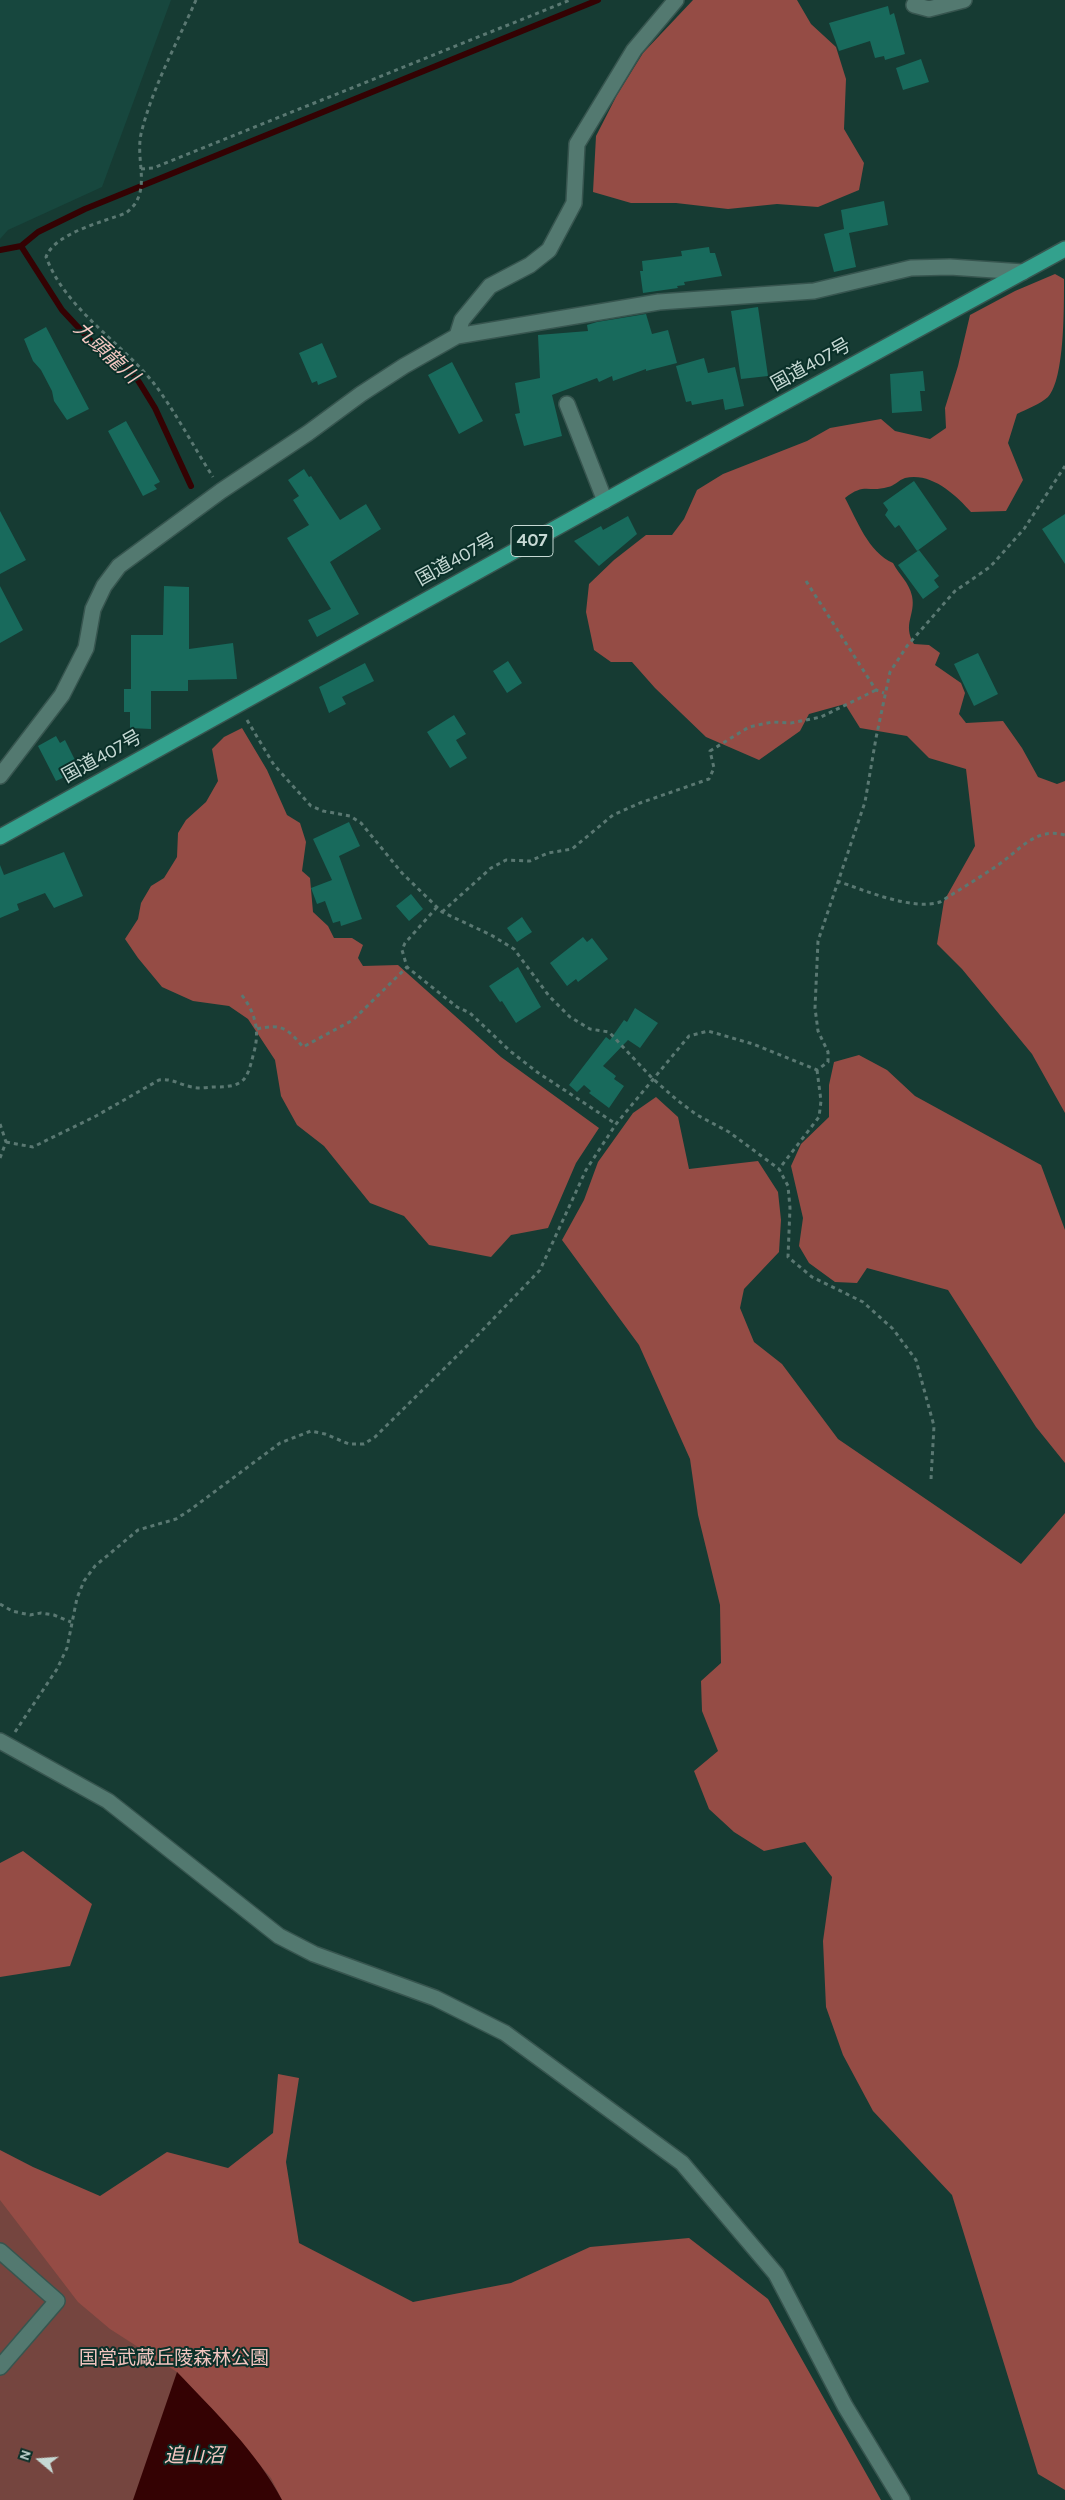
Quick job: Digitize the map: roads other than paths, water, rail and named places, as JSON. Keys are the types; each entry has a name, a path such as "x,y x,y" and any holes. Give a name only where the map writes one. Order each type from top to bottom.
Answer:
{"highway":[{"name":"国道407号","path":"0,837 605,500 1065,249"}],"street":[{"path":"457,336 462,320 490,286 530,264 549,250 574,203 577,144 634,50 676,0"},
{"path":"914,5 929,8 964,0"},
{"path":"0,776 62,695 86,648 93,609 104,586 119,566 221,490 308,433 361,394 404,366 457,336 659,302 814,291 911,268 950,267 1023,272"},
{"path":"567,404 605,500"},
{"path":"3,1743 108,1801 279,1936 314,1954 435,1998 504,2033 682,2163 776,2274 845,2406 902,2500"},
{"path":"0,2251 57,2301 0,2367"}],"water":[{"name":"追山沼","path":"177,2372 248,2449 272,2482 282,2500 133,2500"}],"waterway":[{"path":"21,246 38,232 85,209 598,0"},
{"name":"九頭龍川","path":"0,250 21,246 62,310 105,356 127,367 155,408 191,486"}],"park label":[{"name":"国営武蔵丘陵森林公園","path":"174,2359"}]}
